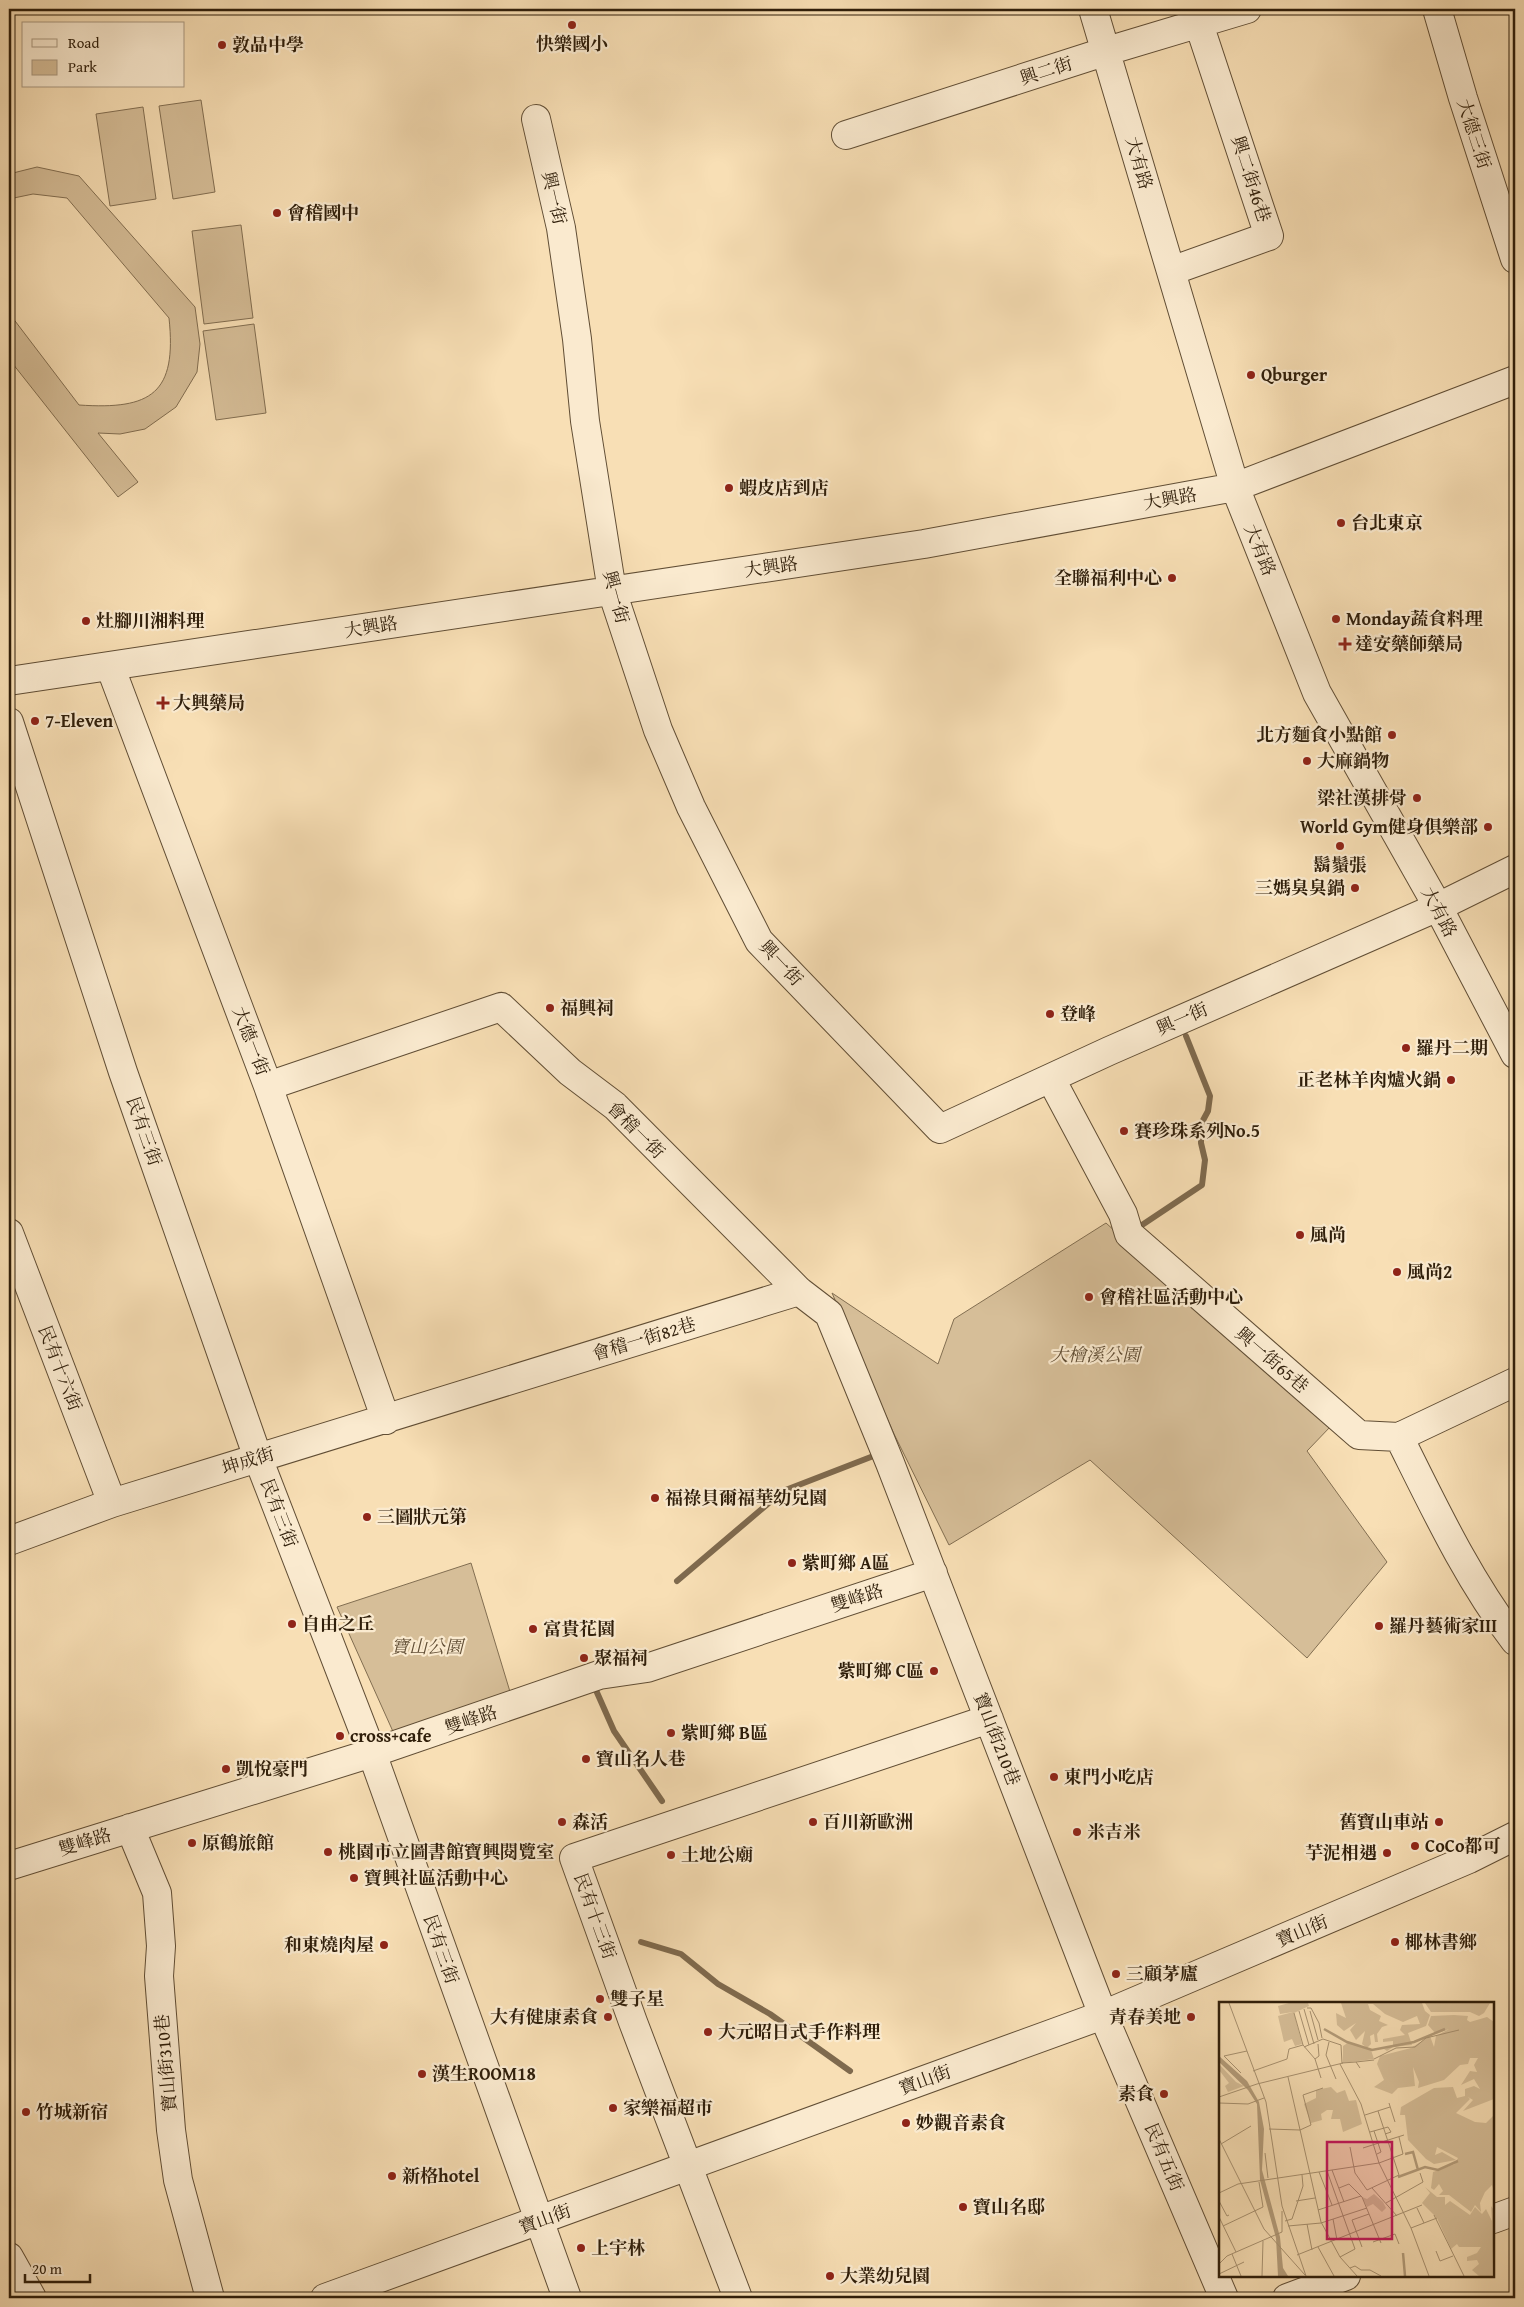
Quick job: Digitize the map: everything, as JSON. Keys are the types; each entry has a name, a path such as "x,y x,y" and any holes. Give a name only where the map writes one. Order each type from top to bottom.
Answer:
{"street":[{"name":"大有路","path":"1093,9 1235,487 1317,693 1438,907 1515,1054"},
{"name":"興二街","path":"846,136 1107,51 1197,15 1247,9"},
{"name":"大德三街","path":"1437,9 1463,98 1515,259"},
{"name":"興二街46巷","path":"1171,271 1270,236 1197,15"},
{"name":"興一街","path":"536,119 561,228 577,339 585,421 612,591 658,730 691,807 758,941 940,1129 1052,1079 1109,1051 1438,907 1515,869"},
{"name":"大興路","path":"9,681 924,544 1235,487 1515,380"},
{"name":"大德一街","path":"110,666 268,1086 386,1420"},
{"name":"民有三街","path":"9,722 123,1072 258,1458 372,1753 567,2298"},
{"name":"會稽一街","path":"268,1086 501,1007 570,1072 614,1106 799,1291 829,1314 890,1463"},
{"name":"興一街65巷","path":"1052,1079 1124,1214 1129,1234 1359,1435 1399,1437 1515,1382"},
{"name":"民有十六街","path":"9,1233 112,1503"},
{"name":"會稽一街82巷","path":"490,1387 799,1291"},
{"name":"坤成街","path":"9,1541 112,1503 490,1387"},
{"path":"1399,1437 1457,1554 1494,1613 1515,1641"},
{"name":"寶山街210巷","path":"890,1463 1103,2015"},
{"name":"雙峰路","path":"9,1866 372,1753 599,1676 647,1668 933,1572"},
{"name":"民有十三街","path":"738,2298 690,2166 633,2022 574,1858 989,1719"},
{"name":"寶山街310巷","path":"130,1828 157,1893 161,1946 159,1976 171,2130 178,2180 210,2298"},
{"name":"寶山街","path":"325,2298 382,2289 538,2221 1103,2015 1464,1861 1515,1836"},
{"name":"民有五街","path":"1103,2015 1224,2298"},
{"path":"1494,2219 1515,2211"},
{"path":"9,2257 32,2298"},
{"path":"1287,2298 1343,2277"}],"green space":[{"path":"201,100 215,192 173,199 159,106"},
{"path":"143,107 156,199 110,206 96,114"},
{"path":"37,167 79,176 195,307 200,344 197,372 176,407 145,429 120,434 98,433 138,482 118,497 9,359 9,313 79,405 104,406 125,404 142,399 154,392 163,380 169,364 169,318 67,198 33,194 9,199 9,174"},
{"path":"241,225 253,318 204,324 192,231"},
{"path":"254,324 266,413 216,420 203,331"},
{"name":"大檜溪公園","path":"1106,1223 1331,1426 1307,1451 1387,1562 1307,1658 1090,1460 949,1545 894,1434 832,1293 938,1364 954,1319"},
{"name":"寶山公園","path":"471,1563 511,1695 395,1736 337,1607"}],"waterway":[{"path":"1142,1225 1202,1185 1205,1160 1201,1143 1201,1124 1208,1111 1210,1096 1186,1036"},
{"path":"677,1581 783,1491 876,1455"},
{"path":"595,1688 614,1731 662,1801"},
{"path":"641,1942 681,1954 718,1984 770,2014 850,2071"}],"place":[{"name":"快樂國小","path":"572,25"},
{"name":"敦品中學","path":"222,45"},
{"name":"會稽國中","path":"277,213"},
{"name":"Qburger","path":"1251,375"},
{"name":"蝦皮店到店","path":"729,488"},
{"name":"台北東京","path":"1341,523"},
{"name":"全聯福利中心","path":"1172,578"},
{"name":"Monday蔬食料理","path":"1336,619"},
{"name":"灶腳川湘料理","path":"86,621"},
{"name":"達安藥師藥局","path":"1345,644"},
{"name":"大興藥局","path":"163,703"},
{"name":"7-Eleven","path":"35,721"},
{"name":"北方麵食小點館","path":"1392,735"},
{"name":"大麻鍋物","path":"1307,761"},
{"name":"梁社漢排骨","path":"1417,798"},
{"name":"World Gym健身俱樂部","path":"1488,827"},
{"name":"鬍鬚張","path":"1340,846"},
{"name":"三媽臭臭鍋","path":"1355,888"},
{"name":"福興祠","path":"550,1008"},
{"name":"登峰","path":"1050,1014"},
{"name":"羅丹二期","path":"1406,1048"},
{"name":"正老林羊肉爐火鍋","path":"1451,1080"},
{"name":"賽珍珠系列No.5","path":"1124,1131"},
{"name":"風尚","path":"1300,1235"},
{"name":"風尚2","path":"1397,1272"},
{"name":"會稽社區活動中心","path":"1089,1297"},
{"name":"福祿貝爾福華幼兒園","path":"655,1498"},
{"name":"三圖狀元第","path":"367,1517"},
{"name":"紫町鄉 A區","path":"792,1563"},
{"name":"自由之丘","path":"292,1624"},
{"name":"羅丹藝術家Ⅲ","path":"1379,1626"},
{"name":"富貴花園","path":"533,1629"},
{"name":"聚福祠","path":"584,1658"},
{"name":"紫町鄉 C區","path":"934,1671"},
{"name":"紫町鄉 B區","path":"671,1733"},
{"name":"cross+cafe","path":"340,1736"},
{"name":"寶山名人巷","path":"586,1759"},
{"name":"凱悅豪門","path":"226,1769"},
{"name":"東門小吃店","path":"1054,1777"},
{"name":"森活","path":"562,1822"},
{"name":"百川新歐洲","path":"813,1822"},
{"name":"舊寶山車站","path":"1439,1822"},
{"name":"米吉米","path":"1077,1832"},
{"name":"原鶴旅館","path":"192,1843"},
{"name":"CoCo都可","path":"1415,1846"},
{"name":"桃園市立圖書館寶興閱覽室","path":"328,1852"},
{"name":"芋泥相遇","path":"1387,1853"},
{"name":"土地公廟","path":"671,1855"},
{"name":"寶興社區活動中心","path":"354,1878"},
{"name":"椰林書鄉","path":"1395,1942"},
{"name":"和東燒肉屋","path":"384,1945"},
{"name":"三顧茅廬","path":"1116,1974"},
{"name":"雙子星","path":"600,1999"},
{"name":"大有健康素食","path":"608,2017"},
{"name":"青春美地","path":"1191,2017"},
{"name":"大元昭日式手作料理","path":"708,2032"},
{"name":"漢生ROOM18","path":"422,2074"},
{"name":"素食","path":"1164,2094"},
{"name":"家樂福超市","path":"613,2108"},
{"name":"竹城新宿","path":"26,2112"},
{"name":"妙觀音素食","path":"906,2123"},
{"name":"新格hotel","path":"392,2176"},
{"name":"寶山名邸","path":"963,2207"},
{"name":"上宇林","path":"581,2248"},
{"name":"大業幼兒園","path":"830,2276"}]}
